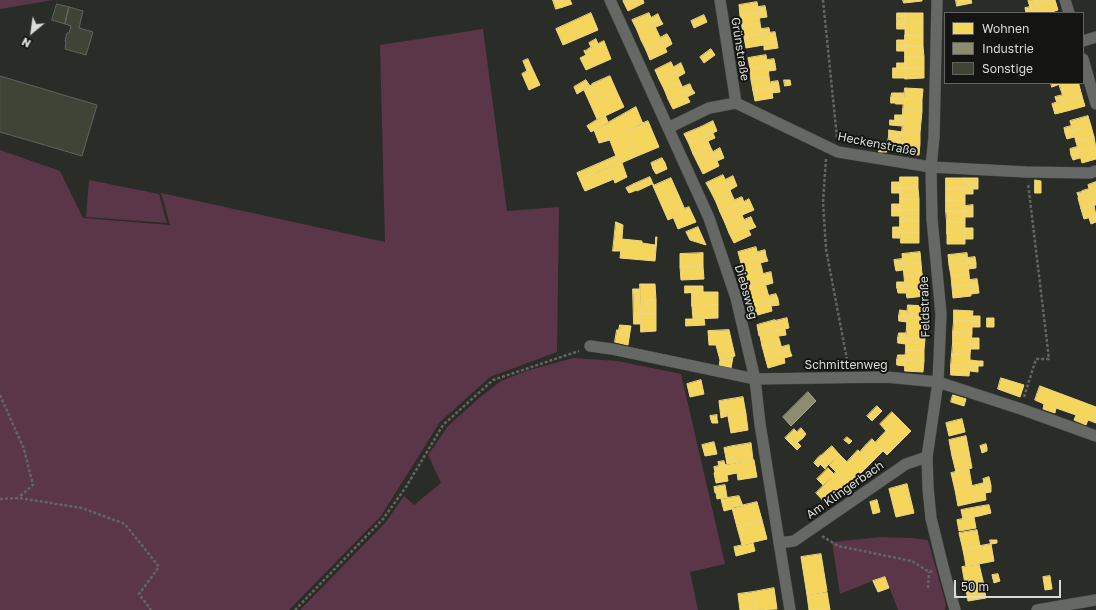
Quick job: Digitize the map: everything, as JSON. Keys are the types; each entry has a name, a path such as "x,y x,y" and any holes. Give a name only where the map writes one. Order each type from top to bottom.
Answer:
{"street":[{"name":"Diebsweg","path":"610,0 709,218 736,298 755,379 760,424 778,543 790,610"},
{"name":"Grünstraße","path":"720,0 736,103"},
{"name":"Feldstraße","path":"936,0 934,137 931,167 932,219 941,314 938,382 927,457 931,518 955,610"},
{"path":"1065,0 1069,12"},
{"path":"1084,41 1096,37"},
{"path":"1084,62 1096,104"},
{"path":"668,128 709,108 736,103"},
{"name":"Heckenstraße","path":"736,103 838,152 931,167 1026,172 1090,173 1096,171"},
{"name":"Schmittenweg","path":"590,346 612,349 755,379 886,377 938,382 1021,409 1096,436"},
{"name":"Am Klingerbach","path":"778,543 794,541 906,464 927,457"},
{"path":"1037,610 1096,600"}],"path":[{"path":"823,0 838,152"},
{"path":"827,147 823,202 826,249 850,378"},
{"path":"1021,409 1036,359 1049,359 1026,172"},
{"path":"295,610 383,519 406,487 443,425 493,380 590,346"},
{"path":"0,395 24,449 33,485 19,498"},
{"path":"0,499 19,498 82,508 125,524 159,567 139,594 151,610"},
{"path":"811,529 838,546 912,561 929,572"},
{"path":"929,572 943,567"},
{"path":"928,588 929,572"}],"shaded area":[{"path":"0,0 53,0 0,9"},
{"path":"483,29 507,211 559,207 557,352 490,377 440,422 381,516 289,610 0,610 0,150 60,171 83,218 170,225 161,193 385,242 380,45"},
{"path":"89,180 159,194 167,223 86,217"},
{"path":"573,358 618,361 681,374 725,564 690,572 698,610 300,610 386,522 404,496 414,505 441,483 428,455 448,426 479,398 501,381 526,371"},
{"path":"880,537 928,540 946,605 945,610 898,610 885,576 840,594 832,542"}],"building: Wohnen":[{"path":"553,0 561,0 563,7 556,9"},
{"path":"561,0 570,0 572,4 563,7"},
{"path":"643,0 644,3 628,11 623,1"},
{"path":"903,0 922,0 922,1 904,3"},
{"path":"956,0 971,0 972,3 957,6"},
{"path":"1036,0 1037,5 1030,7 1028,1"},
{"path":"1036,0 1053,0 1037,5"},
{"path":"1055,0 1058,10 1052,12 1040,12 1037,5"},
{"path":"757,2 759,13 740,16 739,5"},
{"path":"1037,5 1039,10 1031,12 1030,7"},
{"path":"765,6 766,11 759,13 758,7"},
{"path":"1030,7 1031,12 1026,12 1025,8"},
{"path":"766,11 767,17 759,18 759,13"},
{"path":"591,13 598,30 563,45 556,29"},
{"path":"649,13 653,22 637,30 632,20"},
{"path":"759,13 760,23 742,27 740,16"},
{"path":"897,13 905,13 905,18 897,19"},
{"path":"905,13 923,13 923,23 905,24"},
{"path":"658,14 660,19 653,22 651,18"},
{"path":"704,15 707,22 694,28 691,21"},
{"path":"897,18 905,18 905,24 897,24"},
{"path":"660,19 663,24 656,27 653,22"},
{"path":"653,22 658,33 641,40 637,30"},
{"path":"760,23 762,34 744,37 742,27"},
{"path":"923,23 923,35 905,35 905,24"},
{"path":"897,24 905,24 905,29 897,29"},
{"path":"769,28 770,33 762,34 761,29"},
{"path":"775,32 777,42 764,44 762,34"},
{"path":"658,33 663,43 646,50 641,40"},
{"path":"667,34 670,39 663,43 660,38"},
{"path":"762,34 764,45 746,48 744,37"},
{"path":"905,35 923,35 923,46 905,46"},
{"path":"596,39 598,44 591,47 589,43"},
{"path":"670,39 672,44 665,48 663,43"},
{"path":"897,40 905,40 905,46 897,46"},
{"path":"604,41 611,59 595,66 588,49"},
{"path":"777,42 778,48 764,50 764,44"},
{"path":"663,43 667,52 650,60 646,50"},
{"path":"897,46 905,46 905,51 897,51"},
{"path":"905,46 923,46 924,57 905,57"},
{"path":"711,49 715,55 704,63 700,57"},
{"path":"588,50 595,66 586,70 580,58 586,55 584,51"},
{"path":"766,55 768,66 750,69 748,58"},
{"path":"905,57 924,57 924,68 905,68"},
{"path":"528,59 532,68 527,71 523,61"},
{"path":"774,59 775,64 768,66 767,60"},
{"path":"671,62 676,72 659,79 655,70"},
{"path":"681,63 683,68 676,72 674,67"},
{"path":"897,63 905,63 905,68 897,68"},
{"path":"775,64 776,70 769,71 768,66"},
{"path":"768,66 769,77 751,80 750,69"},
{"path":"532,68 540,85 529,90 522,74"},
{"path":"683,68 685,73 678,77 676,72"},
{"path":"893,68 905,68 905,78 893,78"},
{"path":"905,68 924,68 924,78 905,79"},
{"path":"676,72 680,82 664,89 659,79"},
{"path":"610,76 617,92 599,100 592,84"},
{"path":"769,77 771,88 753,91 751,80"},
{"path":"586,80 590,86 577,94 574,87"},
{"path":"784,80 790,80 791,85 785,86"},
{"path":"778,81 779,86 771,88 771,82"},
{"path":"680,82 685,92 668,99 664,89"},
{"path":"690,84 692,89 685,92 683,87"},
{"path":"1051,84 1060,84 1052,87"},
{"path":"1059,84 1079,84 1079,85 1061,90"},
{"path":"592,85 599,100 617,92 624,107 597,119 584,90"},
{"path":"1079,85 1082,96 1064,100 1061,90"},
{"path":"779,86 780,92 772,93 771,88"},
{"path":"771,88 773,98 755,101 753,91"},
{"path":"905,88 923,89 922,100 904,99"},
{"path":"692,89 695,93 687,97 685,92"},
{"path":"685,92 690,102 673,109 668,99"},
{"path":"892,93 896,93 896,98 891,98"},
{"path":"896,93 904,93 904,99 896,98"},
{"path":"1063,95 1064,100 1057,103 1055,97"},
{"path":"1082,96 1085,106 1067,111 1064,100"},
{"path":"891,98 896,98 896,103 891,103"},
{"path":"896,98 904,99 904,104 896,104"},
{"path":"904,99 922,100 922,111 903,110"},
{"path":"1064,100 1067,111 1055,114 1052,104"},
{"path":"636,107 643,124 625,131 633,149 631,150 635,157 619,164 604,125"},
{"path":"903,110 922,111 921,122 903,121"},
{"path":"605,115 608,122 591,132 587,126"},
{"path":"895,115 903,115 903,121 895,120"},
{"path":"1088,116 1091,126 1073,131 1070,121"},
{"path":"890,120 903,121 902,126 890,125"},
{"path":"648,121 659,147 635,157 631,150 633,149 625,131"},
{"path":"713,121 717,131 706,136 701,127"},
{"path":"903,121 921,122 920,133 902,132"},
{"path":"604,125 610,140 599,143 594,130"},
{"path":"1071,126 1073,131 1065,133 1064,128"},
{"path":"1091,126 1094,137 1076,142 1073,131"},
{"path":"701,127 706,136 689,144 684,134"},
{"path":"889,130 902,132 901,137 889,136"},
{"path":"1073,131 1074,137 1067,139 1065,133"},
{"path":"902,132 920,133 920,144 901,143"},
{"path":"713,133 715,138 708,141 706,136"},
{"path":"706,136 710,146 693,154 689,144"},
{"path":"889,136 901,137 901,143 888,142"},
{"path":"1094,137 1096,148 1079,152 1076,142"},
{"path":"880,142 888,142 887,152 879,152"},
{"path":"888,142 901,143 901,151 888,150"},
{"path":"901,143 920,144 919,155 900,154"},
{"path":"710,146 715,156 698,164 693,154"},
{"path":"1077,147 1079,152 1071,155 1070,149"},
{"path":"720,148 722,153 715,156 713,152"},
{"path":"1096,148 1096,159 1082,163 1079,152"},
{"path":"1079,152 1080,158 1073,160 1071,155"},
{"path":"722,153 724,158 717,161 715,156"},
{"path":"616,156 619,163 608,167 607,160"},
{"path":"715,156 719,166 703,174 698,164"},
{"path":"662,158 665,163 653,169 651,163"},
{"path":"607,160 608,167 580,180 577,173"},
{"path":"622,163 627,177 615,183 609,167"},
{"path":"665,163 667,169 656,174 653,169"},
{"path":"609,167 614,179 590,189 588,185 583,187 580,180"},
{"path":"723,175 728,185 711,192 706,183"},
{"path":"733,176 735,181 728,185 725,180"},
{"path":"650,177 654,186 652,184 637,191 634,184"},
{"path":"900,177 918,177 918,188 900,188"},
{"path":"671,178 679,196 661,204 653,186"},
{"path":"946,178 965,178 965,183 973,183 973,189 946,189"},
{"path":"965,178 978,178 978,183 965,183"},
{"path":"1035,180 1041,181 1041,193 1035,193"},
{"path":"735,181 737,186 730,190 728,185"},
{"path":"892,182 900,182 900,188 892,188"},
{"path":"1096,182 1096,193 1091,195 1088,185"},
{"path":"973,183 978,183 978,189 973,189"},
{"path":"634,184 637,190 629,193 626,188"},
{"path":"588,185 590,189 585,191 583,187"},
{"path":"728,185 732,195 716,202 711,192"},
{"path":"892,188 900,188 900,193 892,193"},
{"path":"900,188 918,188 919,199 900,199"},
{"path":"946,189 965,189 965,200 946,200"},
{"path":"965,189 973,189 973,194 965,194"},
{"path":"1089,189 1091,195 1083,197 1082,191"},
{"path":"1082,192 1083,197 1079,198 1077,193"},
{"path":"1096,193 1096,205 1094,205 1091,195"},
{"path":"732,195 737,205 720,212 716,202"},
{"path":"1091,195 1094,205 1081,209 1078,198"},
{"path":"679,196 686,212 668,220 661,204"},
{"path":"742,197 744,202 737,205 735,200"},
{"path":"749,199 754,210 742,215 739,210 747,206 744,202"},
{"path":"900,199 919,199 919,210 900,210"},
{"path":"946,200 965,200 965,211 946,211"},
{"path":"744,202 747,206 739,210 737,205"},
{"path":"892,204 900,204 900,210 892,210"},
{"path":"737,205 742,215 725,223 720,212"},
{"path":"973,205 973,211 965,211 965,206"},
{"path":"1094,205 1096,216 1084,219 1081,209"},
{"path":"689,207 696,222 678,229 673,217 686,212 684,209"},
{"path":"892,210 900,210 900,216 892,216"},
{"path":"900,210 919,210 919,221 900,221"},
{"path":"946,211 965,211 965,222 947,222"},
{"path":"965,211 973,211 973,217 965,217"},
{"path":"742,215 746,225 729,233 725,223"},
{"path":"1096,216 1096,222 1091,224 1089,218"},
{"path":"751,217 753,222 746,225 744,220"},
{"path":"900,221 919,221 919,232 900,232"},
{"path":"616,222 623,225 621,251 613,251"},
{"path":"753,222 756,227 749,230 746,225"},
{"path":"947,222 965,222 965,233 947,234"},
{"path":"746,225 751,235 734,243 729,233"},
{"path":"698,227 706,245 690,240 686,232"},
{"path":"893,227 900,227 900,232 893,232"},
{"path":"965,228 973,228 973,233 965,233"},
{"path":"893,232 900,232 900,238 893,238"},
{"path":"900,232 919,232 919,243 901,243"},
{"path":"965,233 973,233 973,239 965,239"},
{"path":"965,233 965,244 947,244 947,234"},
{"path":"656,237 655,261 620,258 622,239 642,241 642,243 655,245"},
{"path":"756,247 759,258 741,263 738,252"},
{"path":"765,250 766,256 759,258 758,252"},
{"path":"920,252 921,263 903,265 902,254"},
{"path":"703,253 703,266 680,267 680,254"},
{"path":"967,253 968,263 949,265 948,255"},
{"path":"766,256 768,261 760,263 759,258"},
{"path":"975,257 976,263 968,263 967,258"},
{"path":"759,258 762,269 744,273 741,263"},
{"path":"902,259 903,265 895,266 894,260"},
{"path":"921,263 922,274 904,276 903,265"},
{"path":"968,263 976,263 976,268 968,269"},
{"path":"968,263 969,274 951,276 949,265"},
{"path":"903,265 903,270 896,271 895,266"},
{"path":"703,266 704,279 681,280 680,267"},
{"path":"762,269 764,280 747,284 744,273"},
{"path":"771,272 772,278 764,280 763,274"},
{"path":"922,274 924,285 905,287 904,276"},
{"path":"969,274 970,285 952,287 951,276"},
{"path":"772,278 773,283 766,285 764,280"},
{"path":"977,279 978,285 970,285 970,280"},
{"path":"764,280 767,290 749,295 747,284"},
{"path":"897,282 905,282 905,287 897,288"},
{"path":"640,284 655,284 656,300 648,300 649,314 641,314"},
{"path":"924,285 925,296 907,298 905,287"},
{"path":"970,285 978,285 979,293 971,294"},
{"path":"970,285 971,296 953,298 952,287"},
{"path":"685,286 703,286 703,292 685,293"},
{"path":"905,287 906,293 898,293 897,288"},
{"path":"633,289 640,289 634,291 635,301 640,300 641,324 634,324"},
{"path":"640,290 640,300 635,301 634,291"},
{"path":"767,290 770,301 752,306 749,295"},
{"path":"692,292 718,292 718,305 692,306"},
{"path":"776,294 778,299 770,301 768,296"},
{"path":"778,299 779,305 771,306 770,301"},
{"path":"648,300 656,300 656,314 649,314"},
{"path":"770,301 772,311 754,316 752,306"},
{"path":"718,305 718,318 693,319 692,306"},
{"path":"908,305 926,306 926,317 907,316"},
{"path":"900,310 907,311 907,316 899,316"},
{"path":"954,310 973,311 972,321 954,321"},
{"path":"641,314 656,314 656,331 641,332"},
{"path":"899,316 907,316 907,322 899,321"},
{"path":"907,316 926,317 925,328 907,327"},
{"path":"973,316 980,316 980,322 972,321"},
{"path":"787,318 789,328 777,331 775,321"},
{"path":"987,318 994,318 994,327 987,327"},
{"path":"686,319 704,319 705,325 686,326"},
{"path":"775,320 777,331 759,336 757,325"},
{"path":"954,321 972,321 972,333 953,332"},
{"path":"972,321 980,322 980,327 972,327"},
{"path":"620,325 631,326 630,332 619,330"},
{"path":"907,327 925,328 925,339 906,338"},
{"path":"785,329 786,335 779,336 777,331"},
{"path":"617,330 630,332 628,345 615,342"},
{"path":"729,330 735,356 720,360 716,345 709,345 708,331"},
{"path":"777,331 780,342 762,346 760,336"},
{"path":"953,332 972,333 971,344 953,343"},
{"path":"899,333 906,333 906,338 898,338"},
{"path":"898,338 906,338 906,344 898,343"},
{"path":"906,338 925,339 924,350 906,350"},
{"path":"971,338 979,338 979,344 971,344"},
{"path":"780,342 783,352 765,357 762,346"},
{"path":"953,343 971,344 970,355 952,354"},
{"path":"971,344 979,344 979,349 971,349"},
{"path":"789,345 790,351 783,352 782,347"},
{"path":"906,350 924,350 924,361 905,360"},
{"path":"790,351 792,356 784,358 783,352"},
{"path":"783,352 785,363 768,368 765,357"},
{"path":"952,354 970,355 970,366 951,365"},
{"path":"898,355 906,355 905,360 897,360"},
{"path":"733,357 731,368 719,367 720,360"},
{"path":"897,360 905,360 905,366 897,365"},
{"path":"905,360 924,361 923,372 905,371"},
{"path":"970,360 978,361 978,366 970,366"},
{"path":"978,361 983,361 983,366 978,366"},
{"path":"951,365 970,366 969,376 951,375"},
{"path":"970,366 978,366 978,372 970,371"},
{"path":"1001,378 1024,385 1020,397 998,389"},
{"path":"701,380 704,394 690,397 687,384"},
{"path":"1040,386 1096,407 1096,423 1088,420 1086,425 1074,420 1076,415 1056,408 1055,413 1043,409 1044,404 1035,400"},
{"path":"953,395 966,399 964,406 951,402"},
{"path":"743,397 746,414 728,417 725,400"},
{"path":"725,400 727,416 721,418 719,401"},
{"path":"877,406 882,411 877,416 872,411"},
{"path":"872,411 877,416 875,418 870,413"},
{"path":"892,412 898,418 886,431 880,424"},
{"path":"870,413 875,418 872,421 867,416"},
{"path":"746,414 748,430 731,433 728,417"},
{"path":"717,415 717,419 711,420 710,416"},
{"path":"898,418 911,431 899,443 887,430"},
{"path":"717,419 718,423 712,423 711,420"},
{"path":"962,419 965,432 949,436 946,423"},
{"path":"801,428 806,434 803,438 797,432"},
{"path":"794,429 803,438 798,442 789,434"},
{"path":"887,430 899,443 887,455 875,443"},
{"path":"789,434 801,446 797,450 785,438"},
{"path":"966,436 969,452 952,456 949,440"},
{"path":"847,437 852,441 849,444 844,440"},
{"path":"872,439 883,451 877,457 866,445"},
{"path":"714,442 717,454 705,456 702,445"},
{"path":"751,443 753,460 735,463 733,446"},
{"path":"986,444 987,448 981,449 980,446"},
{"path":"866,445 877,457 871,463 860,452"},
{"path":"733,446 734,457 726,458 724,448"},
{"path":"832,446 839,454 830,463 822,455"},
{"path":"987,448 987,451 982,453 981,449"},
{"path":"858,450 871,463 859,475 847,462"},
{"path":"969,452 972,468 956,472 952,456"},
{"path":"839,454 847,462 836,472 829,465"},
{"path":"821,455 825,459 822,462 818,458"},
{"path":"734,457 735,463 727,464 726,458"},
{"path":"818,458 822,462 818,467 814,463"},
{"path":"825,459 830,463 827,466 823,461"},
{"path":"754,460 757,477 738,480 737,473 727,475 725,465"},
{"path":"724,461 725,465 719,466 718,462"},
{"path":"823,461 827,466 825,469 820,464"},
{"path":"847,462 859,475 848,486 835,473"},
{"path":"725,465 726,469 719,470 719,466"},
{"path":"719,466 719,470 726,469 728,481 716,483 714,467"},
{"path":"828,468 834,474 823,485 817,479"},
{"path":"969,469 972,486 955,490 951,473"},
{"path":"835,473 848,486 836,498 823,486"},
{"path":"989,477 990,481 984,483 983,479"},
{"path":"990,481 991,486 984,487 984,483"},
{"path":"984,483 986,500 976,502 972,486"},
{"path":"907,484 914,513 896,517 889,489"},
{"path":"725,485 726,491 715,493 714,487"},
{"path":"823,486 836,498 828,506 816,493"},
{"path":"972,486 976,502 958,506 955,490"},
{"path":"991,486 991,492 985,493 984,487"},
{"path":"726,491 727,497 717,499 716,493"},
{"path":"739,496 743,506 724,511 721,499"},
{"path":"877,500 880,512 873,514 870,502"},
{"path":"757,502 762,520 737,527 732,508"},
{"path":"989,505 991,513 979,516 977,507"},
{"path":"977,507 979,516 963,519 961,510"},
{"path":"974,517 976,528 959,531 957,520"},
{"path":"762,520 767,539 742,545 737,527"},
{"path":"977,530 980,546 963,550 959,533"},
{"path":"990,540 997,540 997,543 991,544"},
{"path":"753,543 755,551 736,556 734,547"},
{"path":"991,544 994,561 984,563 980,546"},
{"path":"980,546 984,563 966,566 963,550"},
{"path":"821,554 827,591 807,595 801,557"},
{"path":"979,564 983,581 965,584 962,567"},
{"path":"998,574 999,578 993,579 992,575"},
{"path":"1050,576 1052,589 1045,590 1043,577"},
{"path":"885,577 889,588 878,592 873,581"},
{"path":"999,578 1000,581 994,583 993,579"},
{"path":"983,581 986,598 968,601 965,584"},
{"path":"774,588 777,609 756,610 753,592"},
{"path":"753,592 756,610 740,610 738,594"},
{"path":"827,592 830,610 809,610 807,595"}],"building: Industrie":[{"path":"808,392 816,401 791,426 783,417"}],"building: Sonstige":[{"path":"57,4 69,7 65,24 52,20"},
{"path":"69,7 83,11 79,28 93,32 86,55 65,49 67,33 69,33 71,26 65,24"},
{"path":"0,76 97,105 82,156 0,132"}]}
